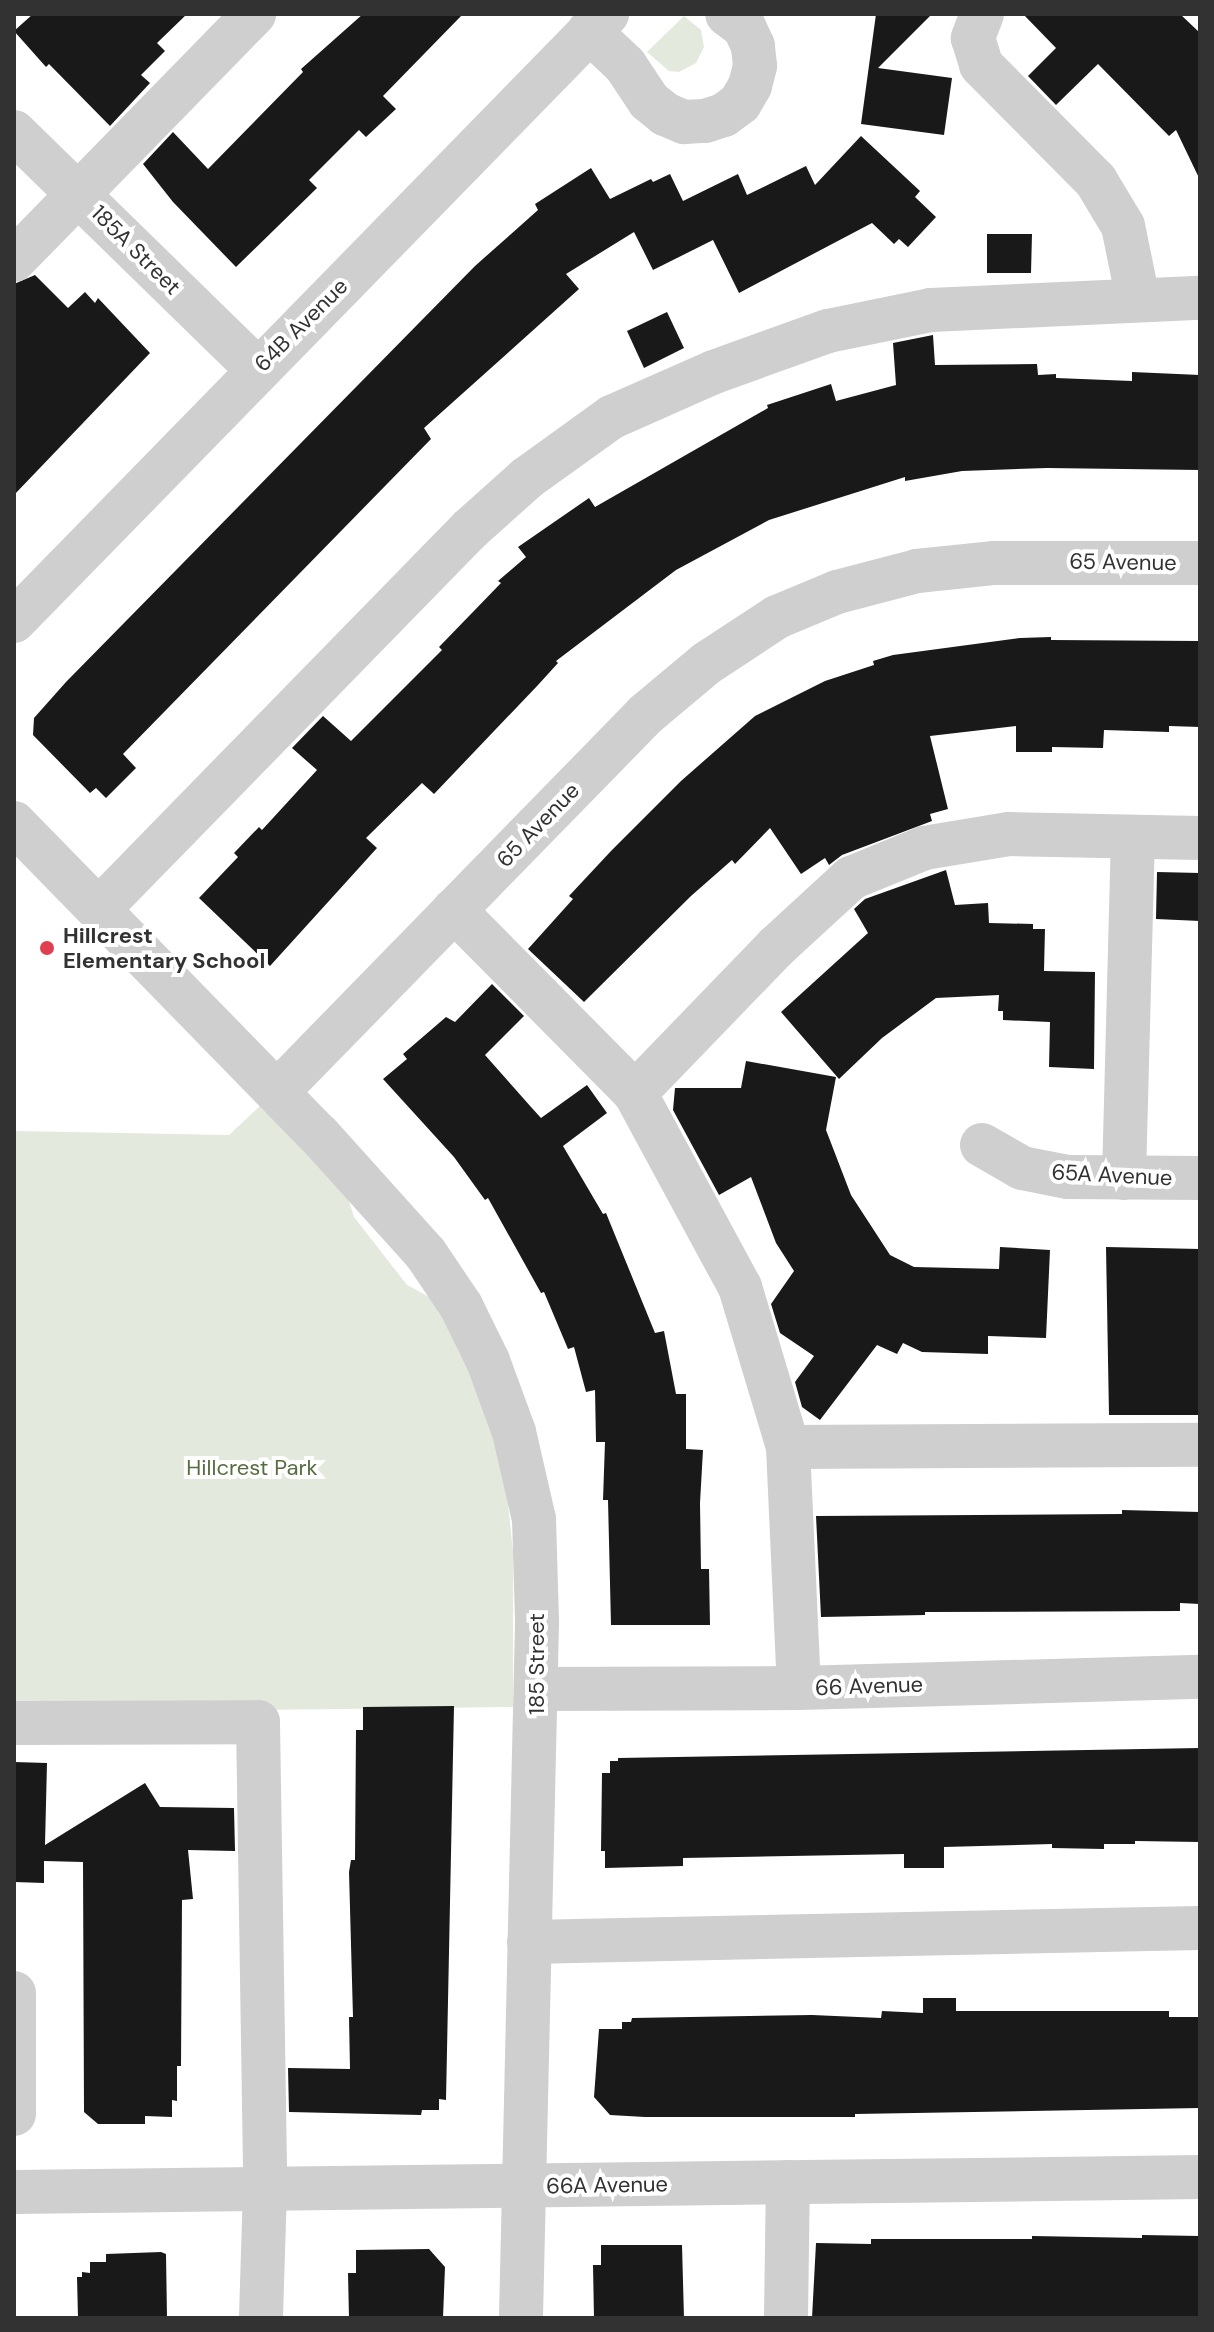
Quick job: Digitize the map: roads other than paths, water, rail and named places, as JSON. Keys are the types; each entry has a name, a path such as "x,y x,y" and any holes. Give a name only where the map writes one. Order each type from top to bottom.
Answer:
{"street":[{"name":"64B Avenue","path":"14,621 598,22 649,101 665,114 684,122 705,121 724,115 740,103 750,86 755,66 753,46 744,27 727,14"},
{"path":"982,14 973,38 981,65 1096,181 1123,226 1138,299"},
{"path":"14,260 80,194 243,18"},
{"name":"185A Street","path":"14,132 257,369"},
{"path":"99,909 469,530 527,478 612,417 714,372 828,331 931,310 1200,298"},
{"name":"65 Avenue","path":"277,1092 646,714 707,663 777,617 837,592 917,571 993,563 1200,563"},
{"path":"14,823 277,1092"},
{"path":"635,1093 776,947 851,878 924,848 1009,834 1200,838"},
{"path":"1124,1178 1133,838"},
{"path":"454,910 635,1093 740,1287 788,1447 799,1688"},
{"name":"185 Street","path":"277,1092 426,1254 461,1306 488,1361 514,1432 534,1519 538,1689 522,2186 521,2318"},
{"name":"65A Avenue","path":"982,1145 1022,1168 1068,1177 1200,1178"},
{"path":"788,1447 1200,1445"},
{"name":"66 Avenue","path":"538,1689 799,1688 1200,1677"},
{"path":"18,1723 258,1722 265,2189 261,2318"},
{"path":"529,1942 1200,1928"},
{"path":"14,1993 14,2114"},
{"name":"66A Avenue","path":"14,2192 1200,2177"},
{"path":"786,2318 788,2182"}],"place":[{"name":"Hillcrest Elementary School","path":"47,948"}],"park label":[{"name":"Hillcrest Park","path":"252,1468"}]}
